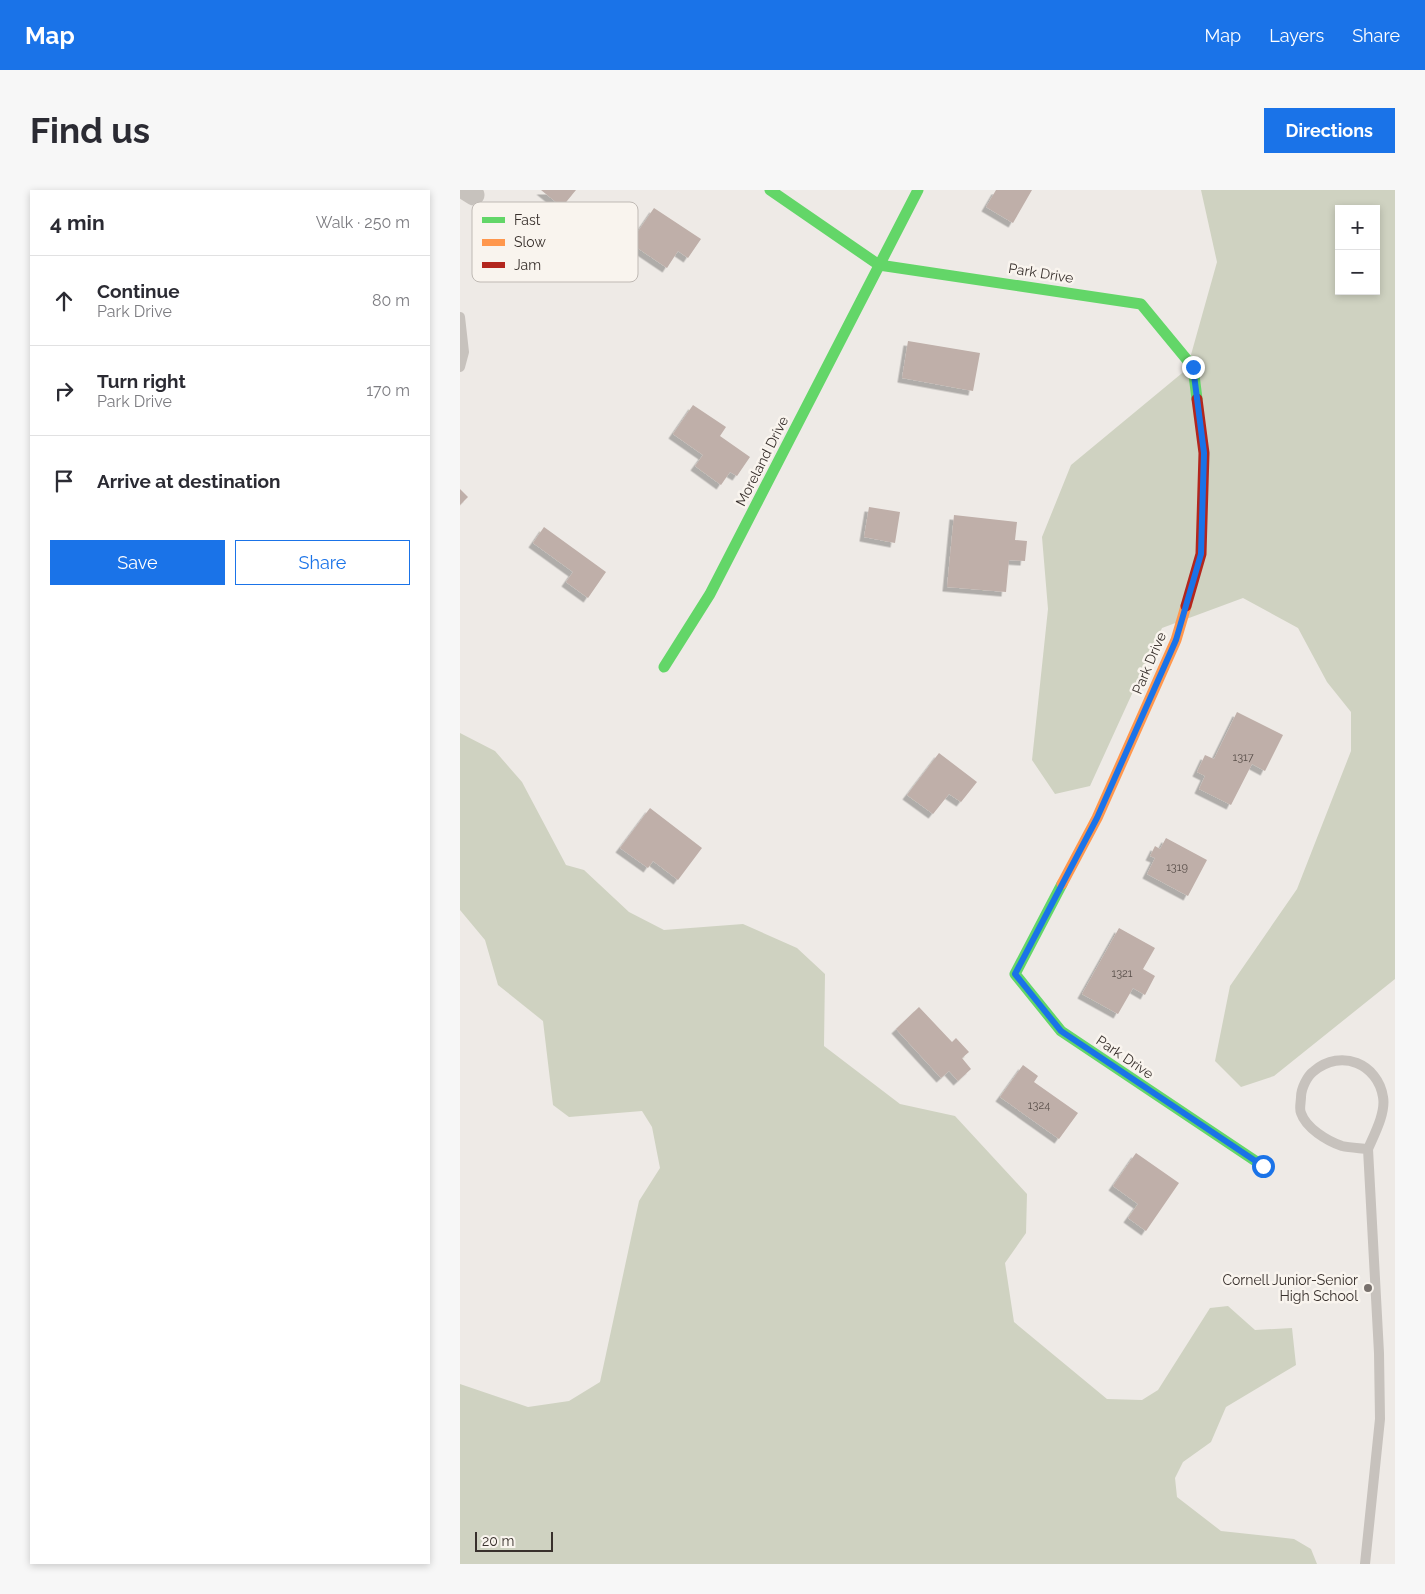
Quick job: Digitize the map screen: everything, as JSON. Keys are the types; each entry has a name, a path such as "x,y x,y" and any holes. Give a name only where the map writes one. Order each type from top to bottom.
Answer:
{"street":[{"path":"770,190 879,265"},
{"name":"Moreland Drive","path":"664,666 710,594 918,190"},
{"name":"Park Drive","path":"879,265 1141,304 1193,367 1204,453 1201,554 1176,640 1097,818 1015,974 1061,1031 1263,1166"}],"lane":[{"path":"460,317 464,352 460,367"},
{"path":"1365,1564 1380,1419 1379,1354 1368,1149 1378,1123 1384,1099 1378,1078 1367,1066 1348,1060 1327,1063 1313,1071 1301,1091 1300,1112 1310,1128 1342,1146 1368,1149"}],"green space":[{"path":"1201,190 1395,190 1395,979 1274,1076 1241,1087 1215,1061 1230,986 1297,889 1351,751 1351,712 1327,682 1298,628 1243,598 1162,628 1090,786 1055,794 1032,760 1048,609 1042,537 1071,465 1187,369 1217,262"},
{"path":"460,733 495,751 522,782 566,865 584,870 629,912 664,930 743,924 797,948 825,974 824,1046 900,1104 955,1116 1027,1194 1026,1233 1005,1263 1014,1322 1107,1399 1142,1400 1158,1390 1210,1308 1228,1306 1255,1330 1292,1328 1296,1365 1226,1407 1211,1442 1183,1462 1175,1478 1177,1497 1221,1531 1294,1539 1311,1549 1317,1564 460,1564 460,1384 528,1407 569,1401 600,1382 639,1201 660,1168 652,1127 642,1111 569,1117 553,1105 543,1021 498,985 485,940 460,910"}],"building":[{"path":"541,190 576,190 566,202 556,202"},
{"path":"996,190 1032,190 1013,223 986,207"},
{"path":"654,208 701,239 688,258 678,251 667,268 638,248 638,231"},
{"path":"908,341 980,353 973,391 902,378"},
{"path":"693,405 726,427 720,436 750,457 737,476 730,472 721,485 695,466 703,455 673,434"},
{"path":"460,489 468,497 460,505"},
{"path":"869,507 900,512 895,543 864,537"},
{"path":"954,515 1017,522 1015,540 1027,541 1025,561 1009,560 1006,592 947,587"},
{"path":"544,527 606,572 588,598 566,582 573,572 533,543"},
{"path":"1237,712 1283,735 1265,771 1252,764 1231,805 1199,789 1205,776 1197,772 1205,755 1214,759"},
{"path":"939,753 977,782 961,802 949,794 933,814 907,795"},
{"path":"650,808 702,848 678,880 653,861 648,868 620,848"},
{"path":"1166,838 1207,860 1188,896 1147,874 1155,858 1150,856 1155,846 1160,849"},
{"path":"1119,928 1155,948 1143,969 1155,976 1145,995 1133,988 1118,1014 1082,994"},
{"path":"919,1007 952,1042 956,1038 969,1052 962,1058 971,1069 958,1081 949,1071 941,1078 896,1029"},
{"path":"1023,1065 1038,1076 1034,1082 1078,1113 1059,1139 1000,1097"},
{"path":"1136,1153 1179,1183 1146,1231 1128,1218 1138,1204 1113,1186"}],"traffic: fast":[{"path":"770,190 879,265 1141,304 1193,367 1197,399"},
{"path":"664,667 710,594 918,190"},
{"path":"1062,884 1015,974 1061,1031 1263,1166"}],"traffic: slow":[{"path":"1062,884 1097,818 1176,640 1186,606"}],"traffic: jam":[{"path":"1186,606 1201,554 1204,453 1197,399"}],"place":[{"name":"Cornell Junior-Senior High School","path":"1368,1288"}],"route":[{"path":"1193,367 1204,453 1201,554 1176,640 1097,818 1015,974 1061,1031 1113,1068 1263,1166"}]}
